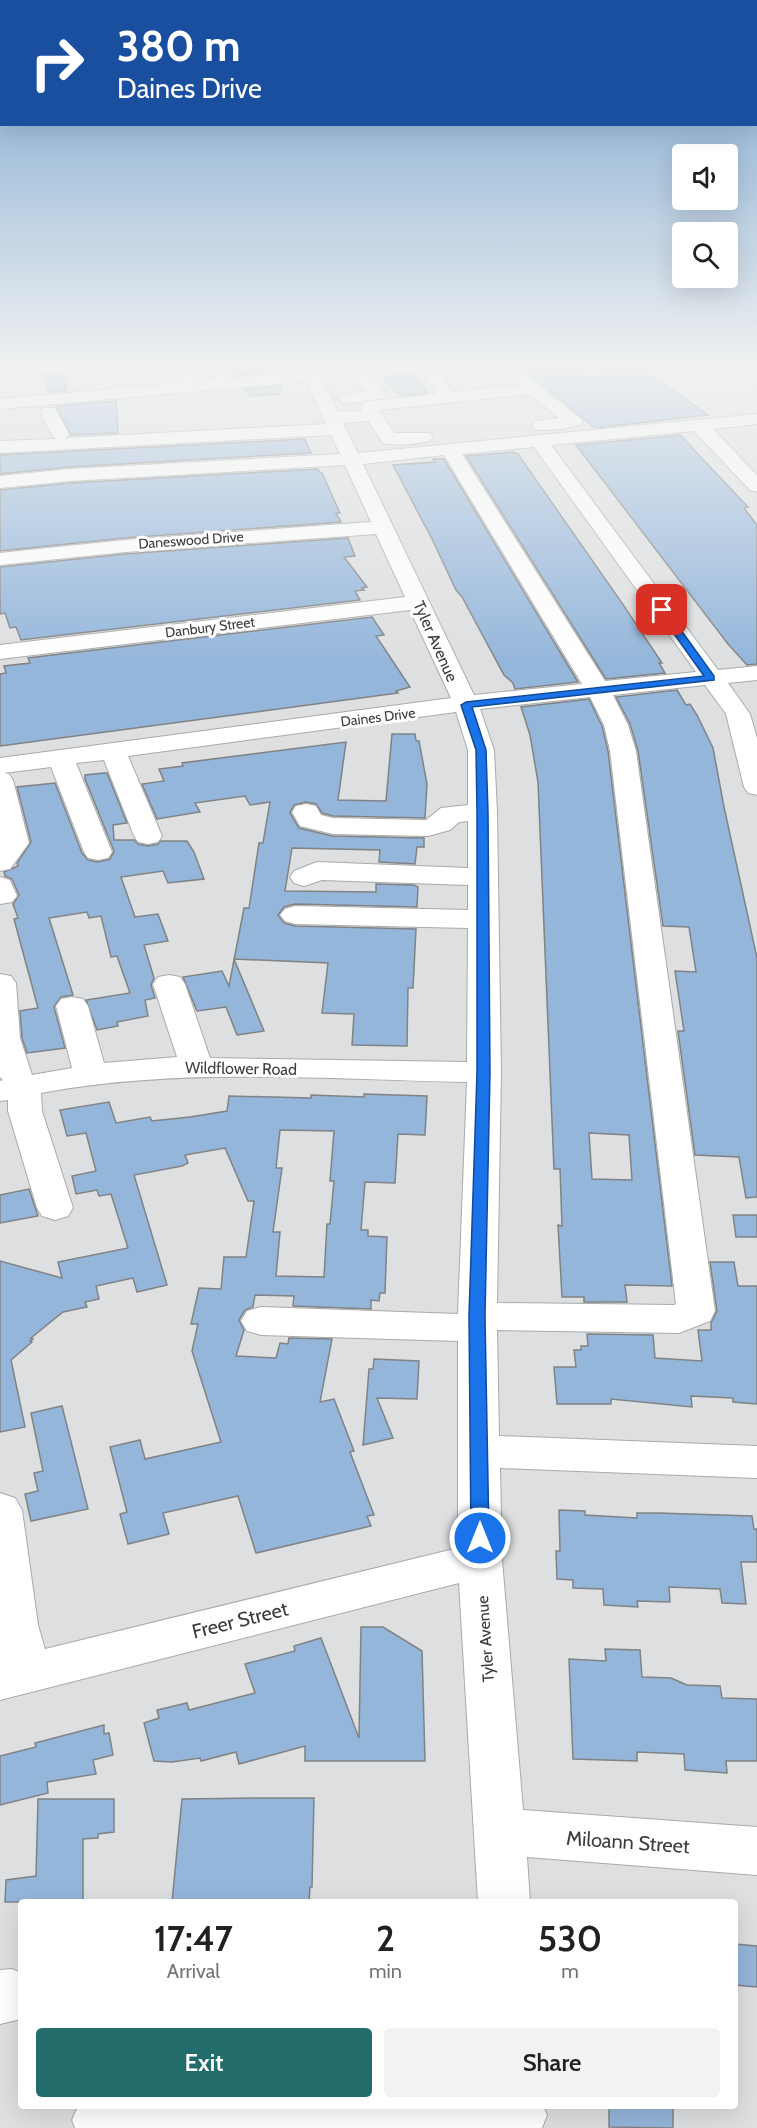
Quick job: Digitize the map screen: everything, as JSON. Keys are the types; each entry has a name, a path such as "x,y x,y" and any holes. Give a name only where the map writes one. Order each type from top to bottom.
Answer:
{"street":[{"path":"0,482 70,475 103,465"},
{"name":"Tyler Avenue","path":"354,465 466,705 481,750 484,1072 477,1322 480,1560 504,1899"},
{"path":"261,1322 679,1319 696,1311 623,750 616,724 598,690 459,465"},
{"path":"557,465 738,714 757,787"},
{"path":"737,465 757,486"},
{"name":"Daneswood Drive","path":"0,559 148,544 382,527"},
{"name":"Danbury Street","path":"0,652 419,602"},
{"name":"Daines Drive","path":"0,766 466,705 757,673"},
{"path":"113,751 148,836"},
{"path":"61,758 98,852"},
{"path":"0,780 15,843 0,863"},
{"path":"306,812 310,820 333,826 428,828 440,824 451,814 483,812"},
{"path":"304,877 317,871 398,872 482,877"},
{"path":"295,915 482,919"},
{"path":"0,983 7,1059 14,1075 12,1089 25,1112 38,1160 55,1208"},
{"path":"169,984 197,1066"},
{"path":"72,1006 91,1075"},
{"name":"Wildflower Road","path":"12,1089 91,1075 197,1066 484,1072"},
{"path":"480,1451 757,1462"},
{"path":"0,1510 15,1625 14,1677"},
{"name":"Freer Street","path":"14,1677 480,1560"},
{"name":"Miloann Street","path":"499,1832 757,1851"},
{"path":"101,2120 518,2116"}],"building":[{"path":"0,465 99,465 70,467 0,474"},
{"path":"393,465 448,465 578,682 515,689 513,683 504,675 456,590"},
{"path":"472,465 526,465 624,606 662,663 659,663 665,673 606,679"},
{"path":"592,465 709,465 748,507 744,508 757,525 757,664 747,665 728,644"},
{"path":"318,469 340,513 336,513 341,522 125,538 0,551 0,490 70,483"},
{"path":"348,538 355,556 344,557 367,587 362,588 364,590 355,591 360,600 21,640 16,627 10,628 5,613 0,614 0,567 125,554"},
{"path":"372,617 384,635 376,636 410,687 396,691 398,693 0,746 0,674 6,673 4,666 30,663 28,658"},
{"path":"677,690 686,705 690,704 697,715 713,748 757,958 757,1197 746,1198 739,1157 695,1155 678,1031 684,1031 675,971 696,972 689,927 663,926 638,751 630,724 616,697"},
{"path":"589,699 602,726 608,751 672,1286 625,1285 627,1302 584,1302 584,1297 562,1297 558,1225 562,1226 560,1169 554,1169 538,782 530,735 521,707","holes":["589,1133 629,1135 632,1180 592,1179"]},
{"path":"392,734 415,734 416,741 419,741 427,784 425,818 333,816 322,813 316,804 306,802 294,805 290,813 299,828 332,836 424,838 424,847 417,847 415,864 379,862 380,850 292,848 285,891 376,892 376,884 414,885 418,887 417,907 295,904 284,907 278,915 284,923 295,926 416,929 413,988 408,988 407,1046 352,1045 354,1014 322,1013 328,963 234,959 244,908 249,908 259,843 263,843 270,802 250,805 245,796 195,803 200,812 157,819 142,784 164,781 159,769 183,766 182,763 346,742 338,800 386,801"},
{"path":"107,773 127,823 113,825 114,840 134,840 138,844 148,846 161,841 187,841 194,852 204,879 168,883 163,871 121,877 135,917 158,914 168,941 144,945 154,978 151,985 155,998 145,1000 148,1016 117,1022 118,1026 97,1030 86,1000 130,993 117,956 111,957 101,916 89,918 87,912 49,918 73,995 61,997 54,1007 65,1048 27,1053 22,1038 20,1011 38,1008 14,919 18,918 13,904 19,895 12,879 5,876 4,872 18,866 17,863 31,842 17,787 55,783 82,853 88,860 98,862 110,859 114,851 85,775"},
{"path":"234,959 264,1031 237,1035 226,1007 197,1011 183,977 222,971 229,986"},
{"path":"364,1094 427,1096 425,1135 398,1134 395,1183 365,1182 361,1230 368,1230 368,1236 387,1237 385,1293 380,1293 379,1301 371,1300 371,1309 293,1306 294,1296 255,1295 253,1307 245,1310 239,1320 244,1330 236,1356 276,1358 280,1343 288,1344 289,1338 332,1339 320,1402 334,1399 354,1451 350,1452 374,1515 367,1516 371,1526 256,1553 238,1496 163,1513 169,1534 128,1544 120,1514 127,1512 110,1447 140,1440 145,1459 221,1442 192,1351 198,1324 191,1324 199,1288 221,1289 224,1257 246,1257 254,1201 248,1201 225,1148 185,1155 188,1163 182,1166 134,1175 167,1285 137,1292 133,1278 96,1286 99,1299 85,1302 87,1307 63,1312 31,1338 32,1342 11,1360 25,1427 0,1432 0,1261 62,1278 58,1262 128,1248 111,1194 99,1196 97,1190 76,1194 72,1176 96,1171 86,1133 67,1136 60,1110 109,1102 116,1123 150,1117 152,1121 227,1111 229,1096 364,1097","holes":["280,1130 334,1131 330,1181 334,1181 330,1224 327,1224 324,1277 276,1276 280,1232 273,1232 282,1168 276,1168"]},
{"path":"29,1189 38,1216 0,1223 0,1195"},
{"path":"733,1215 757,1215 757,1237 736,1237"},
{"path":"710,1262 734,1262 738,1286 757,1286 757,1404 733,1402 733,1398 691,1396 692,1407 611,1399 611,1404 557,1404 554,1367 576,1367 574,1350 581,1350 581,1346 588,1346 587,1334 653,1335 655,1358 702,1361 698,1330 711,1330 711,1323 717,1311"},
{"path":"374,1359 419,1361 417,1399 377,1398 393,1438 363,1445 369,1369 373,1369"},
{"path":"62,1406 88,1509 31,1521 25,1494 38,1491 34,1473 43,1471 31,1413"},
{"path":"559,1510 585,1511 585,1515 637,1518 637,1513 752,1516 754,1529 757,1529 757,1562 741,1562 746,1604 722,1603 720,1589 669,1587 670,1602 637,1601 638,1607 604,1605 603,1589 573,1588 573,1580 557,1579 556,1551 560,1551"},
{"path":"361,1627 383,1627 422,1651 425,1761 305,1761 305,1746 239,1764 236,1752 201,1761 200,1758 172,1762 154,1761 144,1723 159,1718 157,1710 187,1703 189,1710 255,1693 245,1664 295,1651 294,1646 321,1638 359,1738"},
{"path":"605,1649 640,1650 642,1677 671,1678 687,1685 720,1686 722,1698 757,1699 757,1761 726,1761 727,1773 685,1770 684,1754 637,1752 637,1761 573,1759 569,1659 606,1661"},
{"path":"104,1725 104,1734 109,1733 113,1755 93,1760 96,1774 47,1782 48,1793 0,1805 0,1756 36,1747 35,1743"},
{"path":"314,1798 312,1887 310,1887 309,1899 172,1899 182,1799"},
{"path":"38,1799 114,1799 114,1832 98,1834 98,1838 83,1839 83,1899 18,1899 18,1902 5,1902 6,1880 36,1876"},
{"path":"738,1944 757,1946 757,1987 738,1985"},
{"path":"609,2109 673,2109 673,2128 609,2127"}],"route":[{"path":"480,1538 477,1316 484,1072 483,812 481,750 466,705 484,701 711,678 662,610"}]}
